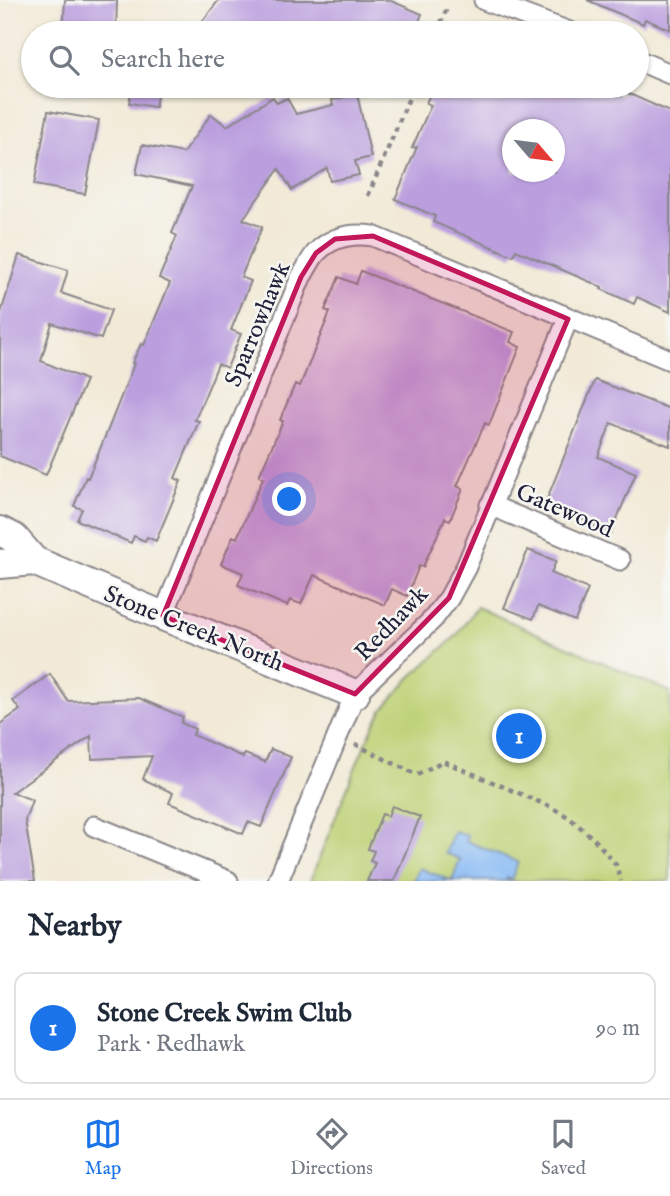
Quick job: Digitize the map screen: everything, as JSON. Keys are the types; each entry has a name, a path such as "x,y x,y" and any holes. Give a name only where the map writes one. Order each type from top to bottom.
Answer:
{"street":[{"path":"484,0 540,21"},
{"path":"649,65 670,74"},
{"name":"Sparrowhawk","path":"163,616 301,277 316,253 335,239 359,234 373,236 670,360"},
{"name":"Redhawk","path":"278,881 355,694 433,619 449,598 466,567 568,319"},
{"name":"Gatewood","path":"490,505 620,560"},
{"name":"Stone Creek North","path":"0,531 13,538 34,561 355,694"},
{"name":"Stone Creek North","path":"0,564 34,561"},
{"path":"94,826 228,881"}],"path":[{"path":"442,21 447,8"},
{"path":"368,196 409,98"},
{"path":"337,737 364,747 417,775 443,761 551,807 570,818 597,842 616,865 621,881"}],"highlighted area":[{"path":"373,236 568,319 449,598 355,694 163,616 301,277 316,253 335,239"}],"green space":[{"path":"477,607 670,692 670,881 310,881 358,761 383,709 410,678 456,636"}],"water":[{"path":"454,831 468,836 466,841 518,862 511,880 452,881 460,859 445,853"},
{"path":"419,868 452,881 414,881"}],"building":[{"path":"65,0 117,0 116,21 64,21"},
{"path":"219,0 389,0 422,14 419,21 202,21"},
{"path":"587,0 670,0 670,30 645,19 636,21"},
{"path":"130,98 157,98 155,107 129,103"},
{"path":"271,98 277,103 287,98 296,114 333,105 332,100 358,98 371,157 355,161 359,175 330,181 327,168 292,190 279,169 243,219 262,227 241,277 251,281 231,330 241,334 227,368 218,364 195,420 199,421 175,478 181,481 156,541 147,537 145,541 134,536 131,543 77,520 82,509 74,506 109,427 134,364 132,363 141,344 144,345 170,283 159,278 177,236 172,233 192,186 136,174 142,145 183,153 211,114 227,126"},
{"path":"428,98 639,98 670,112 670,312 637,297 634,304 601,289 602,287 516,250 513,256 433,222 435,216 395,199 417,147 412,148 431,105 426,103"},
{"path":"48,111 99,120 85,194 34,185"},
{"path":"19,255 68,270 61,293 111,310 101,339 52,323 41,361 86,380 46,475 0,456 0,316"},
{"path":"361,271 514,332 510,342 520,347 489,425 485,423 457,486 463,489 450,520 445,518 423,567 419,566 407,596 392,589 385,605 314,575 301,604 290,600 287,606 238,585 243,573 221,564 233,536 237,538 263,478 259,476 283,421 280,420 295,384 300,386 330,312 325,310 339,277 356,284"},
{"path":"595,380 670,409 670,446 611,423 598,457 636,473 611,533 545,504"},
{"path":"528,550 556,561 551,573 588,589 575,621 538,606 533,619 504,608"},
{"path":"50,674 68,701 139,698 183,717 181,723 195,729 193,735 243,757 245,754 265,762 271,749 291,757 261,827 248,822 243,834 169,803 173,793 143,779 152,756 92,759 91,736 12,792 32,800 25,820 35,881 0,881 0,724 20,710 13,701"},
{"path":"392,806 420,817 394,881 367,881 375,863 370,861 374,851 368,849 382,814 388,816"}],"place":[{"name":"Stone Creek Swim Club","path":"519,736"}]}
